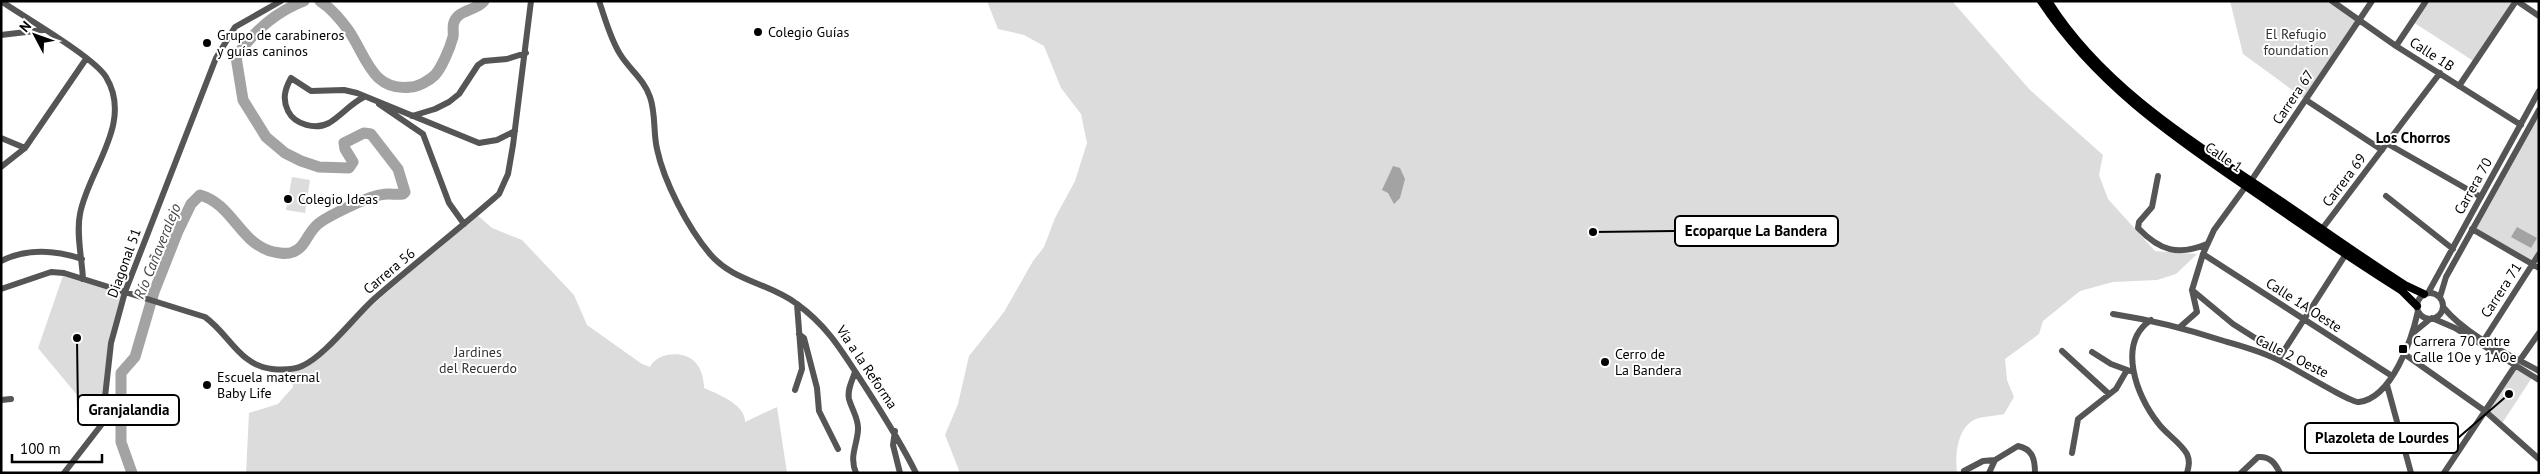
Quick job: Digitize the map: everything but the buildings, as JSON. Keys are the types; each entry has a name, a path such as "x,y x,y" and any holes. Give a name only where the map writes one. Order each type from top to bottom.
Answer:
{"main road":[{"name":"Calle 1","path":"2041,1 2060,29 2080,53 2146,116 2189,148 2322,229 2404,285 2426,293"},
{"name":"Calle 1","path":"2048,1 2068,28 2134,97 2248,184 2346,254 2401,290 2417,309"}],"street":[{"path":"1,1 86,58 106,77 114,101 110,141 90,181 79,217 83,279"},
{"name":"Diagonal 51","path":"64,473 102,424 110,351 125,292 216,58 235,27 281,1"},
{"name":"Carrera 56","path":"1,289 51,272 64,273 205,317 221,330 240,355 254,364 272,369 291,370 303,366 317,356 374,299 499,194 504,185 515,131 526,53 530,1"},
{"name":"Vía a la Reforma","path":"599,1 621,55 640,78 650,95 654,108 654,135 660,158 675,196 701,241 722,266 761,287 784,295 824,326 895,431 916,473"},
{"name":"Calle 1B","path":"2332,1 2396,46 2520,125"},
{"name":"Carrera 67","path":"2192,290 2203,254 2214,230 2306,100 2372,1"},
{"path":"2396,46 2426,1"},
{"path":"2459,86 2516,1 2539,16"},
{"path":"1,35 43,30"},
{"path":"412,116 435,109 449,102 458,94 478,65 484,61 507,59 526,53"},
{"path":"1,167 25,148 86,58"},
{"name":"Carrera 69","path":"2322,229 2440,73"},
{"path":"364,97 353,102 327,124 303,124 293,118 288,110 285,89 291,78 311,91 344,90 377,101 479,143 497,140 515,131"},
{"name":"Carrera 70","path":"2426,293 2453,249 2539,91"},
{"path":"2306,100 2382,150"},
{"path":"377,101 384,109 423,134 428,141 449,203 464,224"},
{"name":"Carrera 70","path":"2440,297 2446,277 2539,110"},
{"path":"1,138 25,148"},
{"path":"2388,144 2481,197"},
{"path":"2158,176 2152,207 2139,222 2138,228 2152,242 2166,249 2184,251 2207,244"},
{"path":"2386,196 2453,249"},
{"path":"2472,229 2536,266"},
{"path":"1,261 27,252 60,251 82,258"},
{"name":"Calle 1A Oeste","path":"2203,254 2389,381"},
{"path":"2278,360 2346,254"},
{"name":"Carrera 71","path":"2484,340 2536,266 2539,254"},
{"path":"2180,327 2197,312 2192,290"},
{"path":"2192,290 2233,324 2263,343"},
{"path":"2410,473 2389,381 2413,333 2418,299 2426,293 2434,293 2440,297 2443,307 2459,323 2518,363 2539,380"},
{"path":"795,390 802,369 797,304"},
{"path":"2413,333 2439,315 2443,307"},
{"path":"2417,309 2423,317 2455,328 2518,363 2539,371"},
{"name":"Calle 2 Oeste","path":"2113,314 2180,327 2278,360 2354,402 2373,397 2389,381"},
{"path":"2072,453 2078,419 2109,394 2125,378 2130,371 2133,348 2139,329 2151,320"},
{"path":"2444,473 2539,333"},
{"path":"799,334 804,338 817,388 819,411 838,449"},
{"path":"2062,352 2109,394"},
{"path":"2092,352 2130,371 2143,404 2187,454 2190,461 2187,473"},
{"path":"2403,353 2485,411 2539,459"},
{"path":"855,372 849,389 849,398 856,416 858,430 852,458 856,473"},
{"path":"1,400 11,399"},
{"path":"895,431 893,445 900,473"},
{"path":"1989,473 1995,460 2012,448 2023,447 2032,454 2035,473"},
{"path":"2241,473 2258,457 2264,457 2272,461 2280,473"},
{"path":"1964,471 1983,461 1995,460"}],"green space":[{"path":"987,1 1952,1 2030,90 2103,155 2099,175 2108,199 2155,251 2197,254 2176,274 2157,280 2113,282 2080,291 2043,321 2039,334 2005,359 2007,380 2014,397 2004,414 1976,419 1965,428 1961,435 1956,458 1957,473 960,473 945,435 958,404 969,356 1004,312 1033,261 1044,247 1055,218 1075,181 1087,143 1081,114 1061,88 1044,46 1024,35 998,29"},
{"name":"El Refugio foundation","path":"2230,1 2332,1 2359,21 2306,100 2243,54"},
{"path":"2426,1 2516,1 2475,62 2413,22"},
{"path":"2539,110 2539,254 2533,264 2472,229"},
{"path":"292,177 310,180 305,213 286,210"},
{"name":"Jardines del Recuerdo","path":"476,214 492,228 522,240 574,295 587,325 642,364 650,367 658,358 671,354 690,358 697,364 700,370 704,388 736,405 741,410 745,422 777,407 787,473 246,473 249,413 278,404 293,387 291,370 303,366"},
{"path":"64,273 125,292 113,333 105,397 77,395 38,348"},
{"path":"2515,366 2533,376 2501,425 2485,411"}],"shaded area":[{"path":"1393,166 1400,168 1405,179 1400,198 1394,204 1388,193 1382,190"},
{"path":"2517,227 2537,238 2531,248 2511,237"}],"waterway":[{"name":"Río Cañaveralejo","path":"132,473 121,442 121,373 135,357 154,292 178,231 191,204 200,195 211,200 220,206 250,239 259,246 270,251 288,253 301,247 318,224 339,212 374,196 403,194 405,192 398,169 371,134 364,133 344,143 345,149 353,162 349,168 319,167 285,153 266,137 243,100 236,57 250,39 266,24 284,11 304,1"},
{"name":"Río Cañaveralejo","path":"320,1 346,27 366,61 379,78 387,84 398,87 417,86 435,75 450,46 453,24 456,18 484,1"}],"place":[{"name":"Colegio Guías","path":"758,32"},
{"name":"Grupo de carabineros y guías caninos","path":"207,43"},
{"name":"Colegio Ideas","path":"288,199"},
{"name":"Ecoparque La Bandera","path":"1593,232"},
{"name":"Granjalandia","path":"77,338"},
{"name":"Carrera 70 entre Calle 1Oe y 1AOe","path":"2403,349"},
{"name":"Cerro de La Bandera","path":"1605,362"},
{"name":"Escuela maternal Baby Life","path":"207,385"},
{"name":"Plazoleta de Lourdes","path":"2509,394"}],"district":[{"name":"Los Chorros","path":"2413,137"}]}
